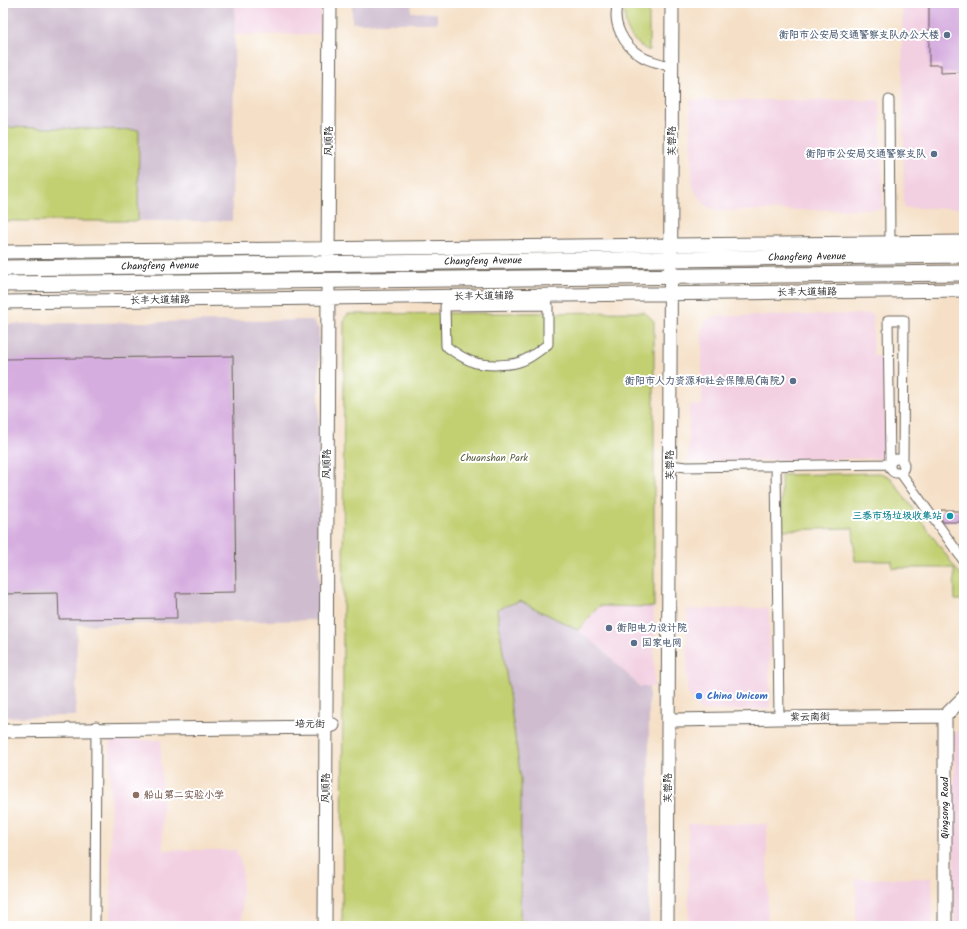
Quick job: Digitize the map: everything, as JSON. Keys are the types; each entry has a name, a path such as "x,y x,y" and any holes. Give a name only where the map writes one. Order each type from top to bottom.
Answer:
{"main road":[{"name":"Changfeng Avenue","path":"3,268 332,256 890,250 964,256"},
{"name":"Changfeng Avenue","path":"3,284 964,273"}],"street":[{"name":"风顺路","path":"325,926 329,725 332,298 330,3"},
{"name":"风顺路","path":"332,256 337,3"},
{"path":"618,3 616,19 621,35 630,48 642,57 665,65"},
{"name":"芙蓉路","path":"660,926 667,293 665,3"},
{"name":"芙蓉路","path":"667,252 672,3"},
{"path":"889,100 890,250 964,242"},
{"path":"3,252 332,256"},
{"name":"长丰大道辅路","path":"3,302 964,290"},
{"name":"芙蓉路","path":"667,293 670,468 667,926"},
{"path":"548,305 548,344 535,354 522,361 492,365 475,363 460,356 446,346 446,306 548,305"},
{"path":"890,464 888,320 904,320 902,468"},
{"path":"890,464 892,460 901,460 902,468 960,549 964,561"},
{"path":"670,468 890,464"},
{"path":"776,465 779,718"},
{"path":"945,716 964,697"},
{"name":"紫云南街","path":"675,720 945,716"},
{"name":"Qingsong Road","path":"945,716 945,926"},
{"name":"风顺路","path":"329,725 334,926"},
{"name":"培元街","path":"3,731 96,728 329,725"},
{"name":"培元街","path":"3,727 96,728"},
{"path":"95,926 96,728"}],"shaded area":[{"path":"3,3 235,3 232,221 138,221 138,130 3,127"},
{"path":"235,3 321,3 321,34 234,35"},
{"path":"352,3 412,3 411,12 437,13 437,23 352,23"},
{"name":"衡阳市公安局交通警察支队","path":"902,3 964,3 964,208 904,208"},
{"path":"690,100 880,100 883,209 721,211 707,207 699,198 692,186"},
{"name":"衡阳市人力资源和社会保障局(南院)","path":"873,314 873,356 884,356 885,458 688,462 689,405 702,405 702,330 704,323 710,318 717,316"},
{"path":"312,320 319,329 319,620 77,625 76,716 3,717 3,324"},
{"path":"520,601 578,630 605,652 640,687 649,687 649,926 520,926 521,779 497,609"},
{"path":"599,606 654,607 654,687 640,687 605,652 578,630"},
{"path":"769,608 770,709 700,711 687,692 687,609"},
{"path":"964,719 964,738 962,740 963,924 954,924 954,737"},
{"name":"船山第二实验小学","path":"110,740 161,740 163,850 236,850 242,866 242,926 111,926"},
{"path":"688,824 767,824 768,926 689,926"},
{"path":"932,878 933,926 856,926 856,879"}],"green space":[{"path":"626,3 649,3 649,51 642,47 628,32 625,18"},
{"path":"3,127 139,130 138,221 3,221"},
{"name":"Chuanshan Park","path":"644,312 654,321 654,607 599,606 578,630 520,601 497,609 521,779 520,926 342,926 344,319 348,314"},
{"path":"880,473 890,477 964,580 964,600 955,600 954,568 892,568 892,561 855,561 853,528 782,530 781,475"}],"building":[{"name":"衡阳市公安局交通警察支队办公大楼","path":"964,4 964,72 941,73 941,65 929,65 929,5"},
{"path":"233,356 236,592 176,593 177,618 59,619 58,593 3,594 3,359"},
{"name":"三泰市场垃圾收集站","path":"941,510 960,511 960,522 943,522 941,518"}],"place":[{"name":"衡阳市公安局交通警察支队办公大楼","path":"947,35"},
{"name":"衡阳市公安局交通警察支队","path":"934,154"},
{"name":"衡阳市人力资源和社会保障局(南院)","path":"793,381"},
{"name":"三泰市场垃圾收集站","path":"950,516"},
{"name":"衡阳电力设计院","path":"609,628"},
{"name":"国家电网","path":"634,643"},
{"name":"China Unicom","path":"699,696"},
{"name":"船山第二实验小学","path":"136,795"}]}
